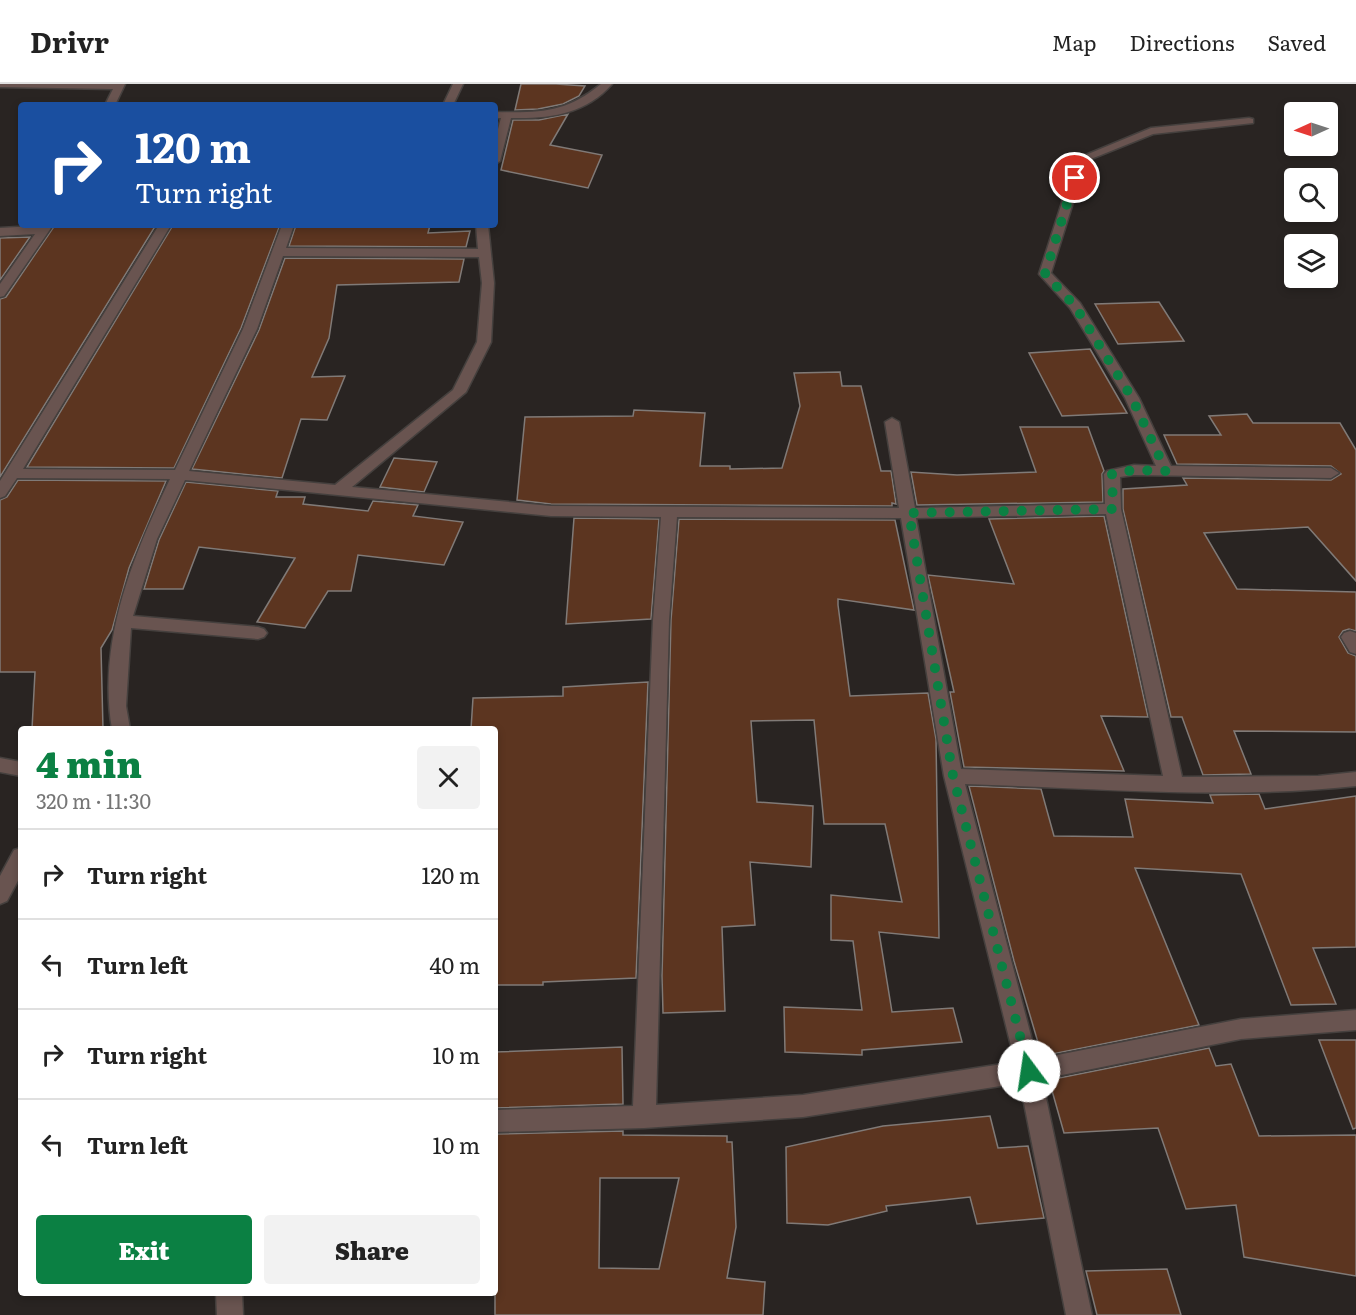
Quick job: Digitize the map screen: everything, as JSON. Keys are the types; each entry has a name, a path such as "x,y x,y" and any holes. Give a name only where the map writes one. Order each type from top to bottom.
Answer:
{"street":[{"path":"0,84 119,85 111,102"},
{"path":"449,102 458,84"},
{"path":"498,115 539,116 562,113 583,103 607,84"},
{"path":"498,149 507,115"},
{"path":"1166,471 1126,389 1075,306 1045,274 1081,159 1150,131 1249,120"},
{"path":"0,232 36,228"},
{"path":"0,293 44,228"},
{"path":"0,493 163,228"},
{"path":"120,726 117,706 123,621 149,539 250,329 287,228"},
{"path":"337,491 459,392 484,342 488,283 482,228"},
{"path":"279,252 485,253"},
{"path":"892,422 953,776 1029,1071 1079,1315"},
{"path":"1173,784 1113,509 1112,474 1134,470 1330,473"},
{"path":"14,473 180,475 551,511 909,513 1113,509"},
{"path":"644,1117 661,621 669,513"},
{"path":"123,621 258,633"},
{"path":"0,765 18,768"},
{"path":"953,776 1173,784 1318,783 1356,779"},
{"path":"0,895 18,862"},
{"path":"498,1121 644,1117 803,1107 1029,1071 1241,1029 1356,1020"},
{"path":"229,1296 230,1315"}],"building":[{"path":"521,84 585,86 579,96 563,104 538,109 515,110"},
{"path":"568,114 550,145 602,155 588,188 501,170 513,120 539,120"},
{"path":"53,228 154,228 0,477 0,299 6,297"},
{"path":"171,228 279,228 241,328 174,468 27,467"},
{"path":"295,228 429,228 428,233 470,231 466,247 289,246"},
{"path":"30,237 0,280 0,238"},
{"path":"285,258 464,259 459,282 337,285 329,338 312,377 345,376 327,420 301,419 282,478 192,469 259,330"},
{"path":"1159,302 1184,341 1118,344 1095,304"},
{"path":"1090,349 1127,413 1062,416 1029,353"},
{"path":"840,372 842,386 861,386 881,471 891,471 896,504 892,503 892,506 551,504 517,500 525,417 633,416 634,410 705,413 700,466 730,466 730,469 782,468 800,406 794,373"},
{"path":"1247,414 1253,423 1340,423 1356,450 1356,581 1308,527 1204,533 1237,589 1356,592 1356,631 1349,629 1343,631 1339,637 1348,653 1356,656 1356,732 1234,731 1251,774 1203,775 1182,717 1171,717 1123,509 1123,489 1187,485 1183,478 1331,480 1341,474 1331,466 1177,464 1164,435 1221,435 1209,416"},
{"path":"1020,427 1088,427 1104,471 1102,474 1103,502 917,505 911,472 957,475 1036,472"},
{"path":"394,458 437,462 424,492 380,487"},
{"path":"18,480 166,481 129,568 112,630 101,648 103,726 32,726 35,672 0,672 0,500 7,497"},
{"path":"186,482 278,491 276,497 305,497 303,504 368,511 373,501 418,505 413,516 463,522 444,565 358,555 351,591 328,591 305,628 257,622 295,558 199,547 183,589 144,589 159,540"},
{"path":"1104,516 1148,717 1101,716 1124,771 964,767 950,692 954,692 928,575 1014,584 989,519"},
{"path":"574,518 659,519 651,619 566,624"},
{"path":"679,519 895,520 914,610 838,599 838,605 850,696 928,693 936,739 939,938 879,932 892,1012 953,1008 962,1042 862,1050 862,1055 785,1052 784,1007 862,1010 853,941 831,940 831,895 902,902 885,824 824,824 814,720 751,721 757,802 813,806 811,867 750,862 755,925 722,927 725,1011 663,1013 671,620"},
{"path":"648,682 636,978 543,982 543,985 498,985 498,726 471,726 473,698 563,696 563,687"},
{"path":"969,786 1041,789 1054,836 1133,837 1125,799 1213,803 1210,795 1259,794 1265,809 1356,796 1356,947 1313,948 1336,1004 1291,1005 1241,874 1135,868 1199,1025 1042,1056 1014,961"},
{"path":"1319,1040 1356,1040 1356,1128 1353,1129"},
{"path":"622,1047 623,1104 498,1108 498,1052"},
{"path":"1209,1048 1216,1066 1231,1064 1259,1136 1356,1135 1356,1276 1244,1257 1236,1205 1186,1209 1158,1128 1064,1133 1049,1080"},
{"path":"990,1116 998,1148 1028,1146 1044,1218 977,1224 970,1197 886,1206 887,1211 828,1225 787,1223 786,1147 883,1126"},
{"path":"623,1131 623,1135 727,1136 727,1142 732,1142 736,1227 727,1278 765,1282 763,1315 495,1315 495,1296 498,1296 498,1134","holes":["600,1178 679,1178 659,1269 599,1268"]},
{"path":"1167,1269 1181,1315 1097,1315 1086,1271"}],"route":[{"path":"1029,1071 953,776 909,513 1072,512 1113,509 1112,474 1134,470 1166,471 1132,398 1075,306 1045,274 1075,178"}]}
